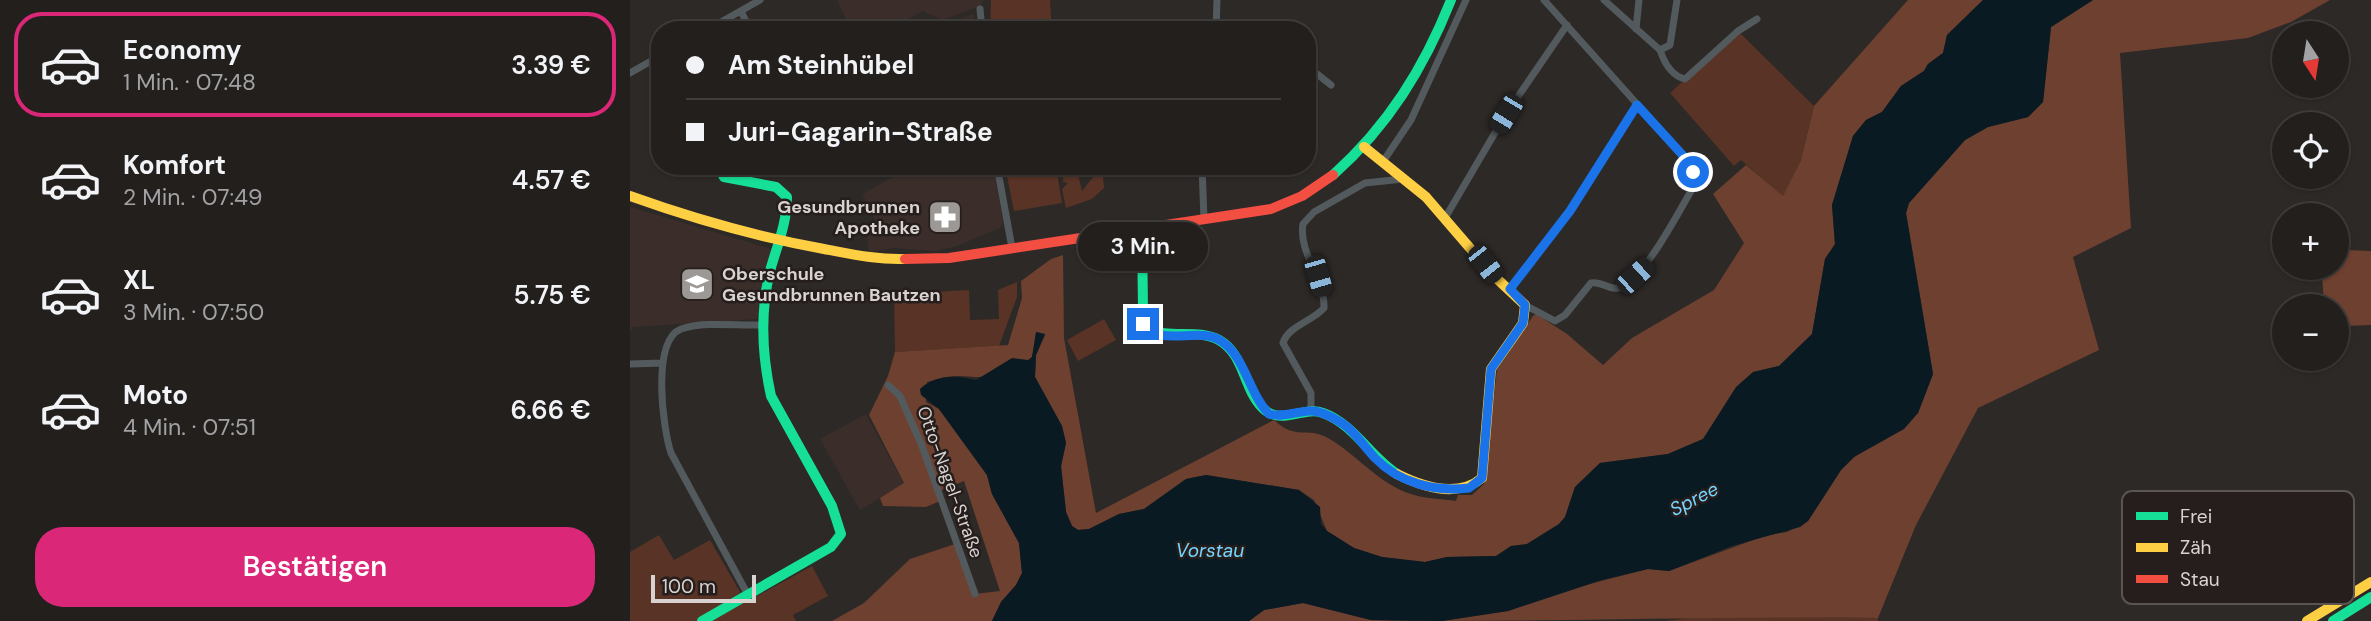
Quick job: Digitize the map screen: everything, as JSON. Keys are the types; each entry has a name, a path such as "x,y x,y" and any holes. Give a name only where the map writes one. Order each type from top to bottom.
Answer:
{"main road":[{"path":"630,196 686,216 779,242 881,260 925,260 1271,209 1297,199 1329,178 1364,147 1419,72 1440,33 1451,1"},
{"path":"1142,228 1145,260 1142,315 1146,328 1162,335 1217,339 1233,352 1258,400 1269,414 1281,417 1311,410 1352,428 1377,460 1406,480 1419,485 1469,488 1482,478 1491,369 1525,319 1525,305 1494,276 1445,218 1364,147"},
{"path":"702,621 831,547 841,534 832,506 771,396 763,325 768,283 787,211 786,194 776,187 723,175"},
{"path":"2354,592 2371,582"},
{"path":"2333,621 2371,597"},
{"path":"2307,621 2335,604"}],"street":[{"path":"723,21 760,0"},
{"path":"1216,21 1217,0"},
{"path":"1439,0 1451,1"},
{"path":"1382,163 1411,120 1466,0"},
{"path":"1525,305 1555,321 1565,315 1591,284 1619,288 1647,265 1693,184 1688,161 1544,0"},
{"path":"1604,0 1660,50 1664,61 1679,77 1685,79 1738,31 1757,19"},
{"path":"1636,29 1639,0"},
{"path":"1660,50 1670,45 1677,0"},
{"path":"980,9 981,21"},
{"path":"741,11 746,21"},
{"path":"1445,218 1506,114 1567,25"},
{"path":"630,73 651,61"},
{"path":"1316,72 1331,85"},
{"path":"1510,289 1570,211 1637,105"},
{"path":"999,175 1012,248"},
{"path":"1202,175 1204,220"},
{"path":"1311,410 1311,393 1283,343 1290,332 1317,317 1324,308 1318,276 1303,238 1303,224 1314,212 1365,183 1403,179"},
{"path":"748,595 671,453 665,437 663,363 671,337 682,329 763,325"},
{"path":"630,365 663,363"},
{"name":"Otto-Nagel-Straße","path":"888,385 900,396 922,446 975,594"}],"shaded area":[{"path":"837,0 984,0 980,6 942,20 923,11 905,21 847,21"},
{"path":"991,0 1050,0 1051,21 990,21"},
{"path":"1908,0 1983,0 1947,35 1943,53 1928,64 1924,71 1901,86 1882,112 1866,120 1853,136 1832,205 1835,244 1825,259 1812,334 1779,366 1753,372 1703,439 1668,454 1600,463 1575,487 1565,517 1559,524 1527,544 1511,546 1496,556 1447,557 1425,562 1382,557 1354,548 1327,531 1314,500 1299,490 1206,475 1186,479 1144,509 1119,514 1089,529 1078,530 1072,526 1066,512 1061,466 1066,443 1062,426 1035,377 1036,355 1045,335 1037,332 1032,357 1028,361 1005,362 987,376 952,376 927,382 926,402 939,409 987,475 992,494 1019,543 1022,573 1016,585 1001,602 992,621 832,621 864,603 910,559 955,544 975,594 1000,591 964,481 937,492 940,501 926,507 883,506 880,498 904,483 869,415 888,376 895,352 1008,345 1022,298 1021,281 1051,259 1063,255 1064,338 1096,513 1274,420 1295,432 1314,433 1328,438 1382,479 1405,492 1456,501 1458,495 1472,495 1484,484 1497,370 1533,316 1536,314 1567,334 1603,365 1632,338 1714,290 1744,243 1713,194 1746,165 1783,196 1801,160 1814,106"},
{"path":"2093,0 2330,0 2293,21 2272,21 2272,29 2248,38 2120,53 2131,228 2073,257 2099,350 1978,408 1916,525 1878,618 1442,621 1508,611 1566,590 1648,569 1669,571 1764,536 1787,532 1808,521 1841,470 1854,457 1918,413 1933,374 1906,213 1909,203 1965,140 1988,127 2028,117 2043,102 2051,27"},
{"path":"974,14 974,21 954,21"},
{"path":"1738,31 1814,106 1801,160 1783,197 1741,160 1734,166 1670,93"},
{"path":"897,175 995,175 1003,222 1000,228 957,246 936,251 894,248 869,252 867,237 880,229 862,194"},
{"path":"1007,175 1057,175 1062,203 1014,211"},
{"path":"1063,175 1078,175 1082,191 1094,175 1103,175 1104,188 1092,199 1066,208 1062,189 1068,183 1063,182"},
{"name":"Oberschule Gesundbrunnen Bautzen","path":"630,207 772,249 757,319 633,327 630,332"},
{"path":"2349,250 2371,251 2371,325 2349,326 2349,294 2323,294 2322,280 2349,280"},
{"path":"1017,282 1017,297 999,346 895,352 894,294 969,290 970,320 999,319 998,290"},
{"path":"1104,319 1116,340 1078,361 1067,340"},
{"path":"866,414 904,484 860,510 820,439"},
{"path":"659,535 674,560 710,540 746,602 812,566 828,596 793,615 796,621 630,621 630,552"},
{"path":"1303,603 1371,620 1412,621 1249,621 1264,610"},
{"path":"1705,616 1878,618 1878,621 1665,621"}],"water":[{"name":"Vorstau","path":"1983,0 2093,0 2051,27 2043,102 2028,117 1988,127 1965,140 1909,203 1906,213 1933,374 1918,413 1904,429 1854,457 1841,470 1808,521 1800,527 1732,546 1669,571 1648,569 1602,580 1508,611 1442,621 1371,620 1303,603 1264,610 1249,621 992,621 1001,602 1016,585 1022,573 1019,543 992,494 987,475 939,409 921,395 920,389 926,384 946,377 976,380 1012,358 1028,360 1032,357 1036,332 1045,334 1036,355 1035,377 1062,426 1066,443 1061,466 1066,512 1072,526 1078,530 1089,529 1119,514 1144,509 1186,479 1206,475 1299,490 1320,507 1321,524 1327,531 1354,548 1382,557 1425,562 1447,557 1496,556 1511,546 1527,544 1559,524 1565,517 1575,487 1600,463 1668,454 1703,439 1736,387 1753,372 1779,366 1812,334 1825,259 1835,244 1832,205 1853,136 1866,120 1882,112 1901,86 1924,71 1928,64 1943,53 1947,35"}],"traffic: fast":[{"path":"1333,175 1371,137 1403,95 1429,49 1451,0"},
{"path":"702,621 831,547 841,534 832,506 771,396 768,381 763,334 765,302 787,197 776,187 723,175"},
{"path":"1142,228 1143,311 1146,328 1164,333 1202,335 1219,340 1228,347 1240,364 1253,394 1266,411 1280,416 1316,411 1334,418 1397,474"},
{"path":"2333,621 2371,597"}],"traffic: slow":[{"path":"1364,147 1426,197 1494,276 1525,305 1523,323 1491,369 1482,478 1462,488 1451,489 1418,483 1397,474"},
{"path":"630,196 702,220 775,239 864,256 905,259"},
{"path":"2354,592 2371,582"},
{"path":"2307,621 2335,604"}],"traffic: jam":[{"path":"905,259 949,258 1271,209 1302,196 1333,175"}],"place":[{"name":"Gesundbrunnen Apotheke","path":"945,217"},
{"name":"Oberschule Gesundbrunnen Bautzen","path":"697,284"}],"route":[{"path":"1143,324 1153,333 1208,336 1227,345 1258,400 1269,414 1281,417 1311,410 1321,412 1352,428 1377,460 1406,480 1419,485 1469,488 1482,478 1491,369 1525,319 1525,305 1510,289 1548,243 1637,105 1688,161 1693,172"}],"water label":[{"name":"Spree","path":"1694,499"}]}
